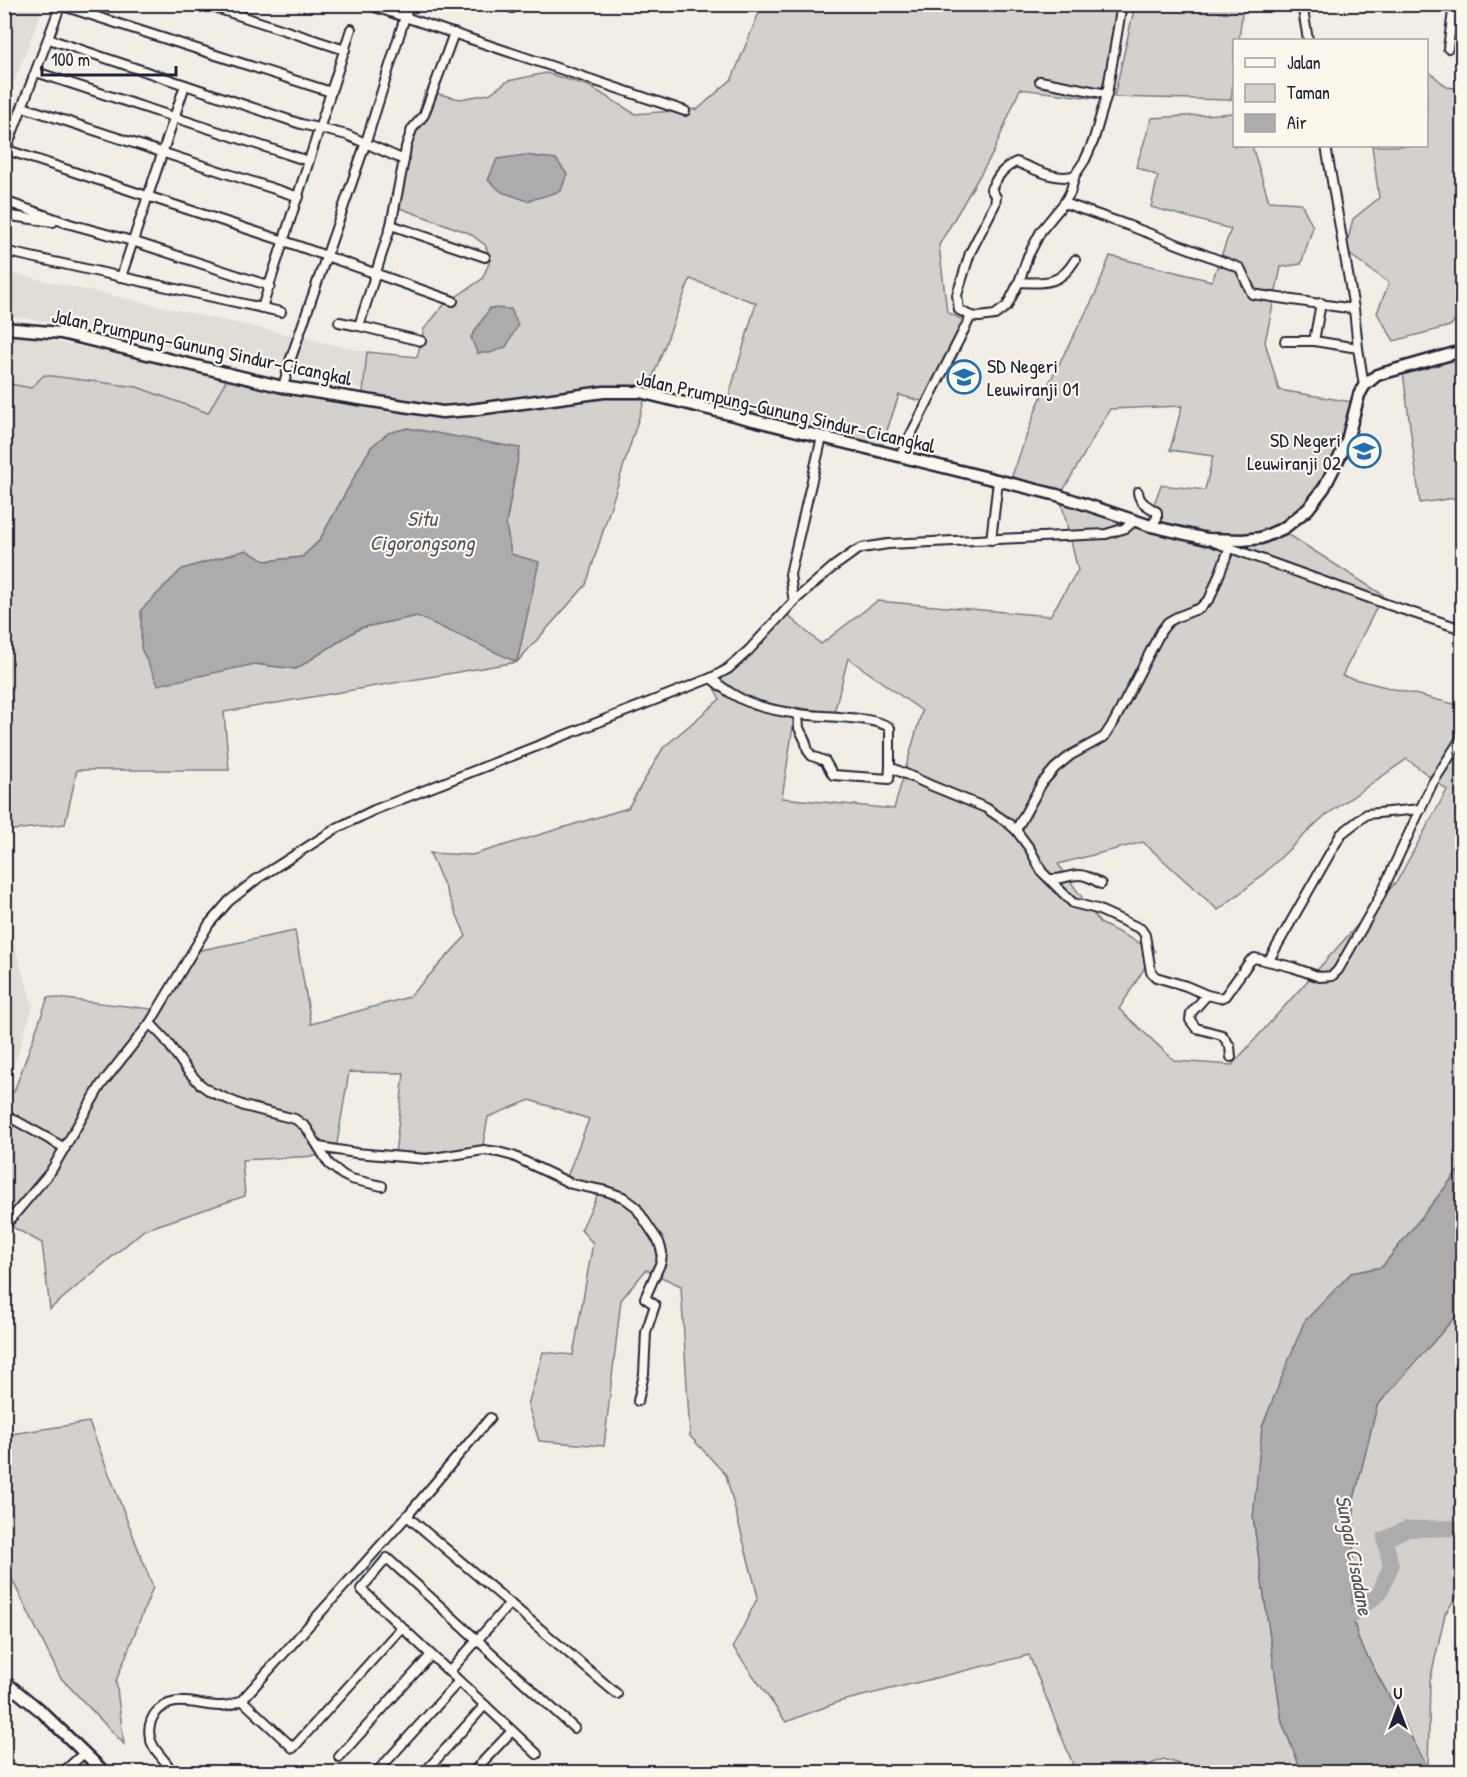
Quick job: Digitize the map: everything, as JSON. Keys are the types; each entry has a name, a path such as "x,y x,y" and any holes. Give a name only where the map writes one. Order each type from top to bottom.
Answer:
{"main road":[{"name":"Jalan Prumpung–Gunung Sindur–Cicangkal","path":"4,328 61,333 283,387 442,412 604,392 640,392 1057,495 1151,526 1207,539 1261,538 1284,528 1308,509 1324,488 1346,444 1359,395 1364,386"},
{"path":"1364,386 1377,375 1462,351"},
{"path":"4,1681 41,1711 104,1773"}],"street":[{"path":"366,4 685,111"},
{"path":"283,387 366,142 409,4"},
{"path":"1075,175 1055,176 1016,162 1004,167 992,189 996,197 996,204 970,253 958,288 959,310 979,317 995,315 1007,306 1041,231 1070,193 1075,175 1093,142 1107,94 1122,4"},
{"path":"1302,4 1308,39"},
{"path":"1448,48 1455,4"},
{"path":"331,92 60,5 5,152 284,241 453,301"},
{"path":"206,5 345,50"},
{"path":"262,308 351,29"},
{"path":"359,326 391,225 406,147 412,129 424,115 454,33"},
{"path":"49,39 301,124 347,135 404,160"},
{"path":"36,72 308,161"},
{"path":"1040,81 1107,94"},
{"path":"121,277 185,85"},
{"path":"23,106 299,197"},
{"path":"1326,147 1354,309 1364,386"},
{"path":"4,201 70,224 132,241 270,286"},
{"path":"1064,203 1240,268 1252,294 1354,309"},
{"path":"4,215 70,224"},
{"path":"391,225 485,257"},
{"path":"4,251 281,312"},
{"path":"1019,282 1047,283 1055,280 1068,272 1075,260"},
{"path":"1314,341 1321,303"},
{"path":"900,456 971,316"},
{"path":"339,322 421,341"},
{"path":"1285,340 1314,341 1358,348"},
{"path":"795,601 790,574 822,437"},
{"path":"991,540 998,481"},
{"path":"1138,492 1138,499 1157,512 1158,518 1151,526"},
{"path":"4,1227 51,1171 101,1085 150,1023 209,924 229,901 256,879 337,828 374,810 711,678 728,669 795,601 833,567 862,548 888,544 1106,534 1126,528 1134,521"},
{"path":"1207,539 1386,604 1462,628"},
{"path":"1016,830 1042,783 1055,768 1071,755 1104,737 1168,622 1200,608 1210,598 1230,547"},
{"path":"711,678 740,700 755,705 798,714 864,720 886,725 890,728 889,779 833,775 825,761 812,756 808,751 799,728 798,714"},
{"path":"890,767 986,808 1008,823 1030,849 1042,872 1073,903 1097,909 1145,934 1151,972 1156,977 1221,998 1225,996 1250,961 1255,958 1269,960 1320,977 1332,976 1338,970 1378,900 1432,784 1462,737"},
{"path":"1269,960 1341,834 1367,814 1421,808"},
{"path":"1050,879 1057,880 1079,875 1089,877 1101,884"},
{"path":"1207,995 1191,1013 1190,1020 1196,1028 1222,1035 1230,1046 1231,1057"},
{"path":"150,1023 165,1039 187,1070 211,1092 243,1106 295,1119 306,1126 329,1164 343,1175 382,1186"},
{"path":"4,1114 65,1148"},
{"path":"319,1147 356,1153 428,1159 484,1150 498,1152 513,1156 572,1184 623,1197 635,1206 659,1242 662,1252 661,1262 645,1298 655,1305 646,1332 644,1374 638,1401"},
{"path":"172,1773 150,1738 149,1727 161,1707 172,1702 233,1705 243,1700 407,1516 490,1418"},
{"path":"407,1516 617,1694"},
{"path":"537,1755 361,1589 387,1558 574,1728"},
{"path":"449,1672 510,1603"},
{"path":"243,1700 293,1748 402,1627"},
{"path":"339,1757 431,1655"},
{"path":"376,1773 459,1681"},
{"path":"425,1773 485,1705"},
{"path":"473,1773 512,1731"},
{"path":"63,1773 83,1754"}],"shaded area":[{"path":"4,5 44,5 5,105"},
{"path":"5,272 367,352 364,389 74,325 5,316"},
{"path":"5,335 24,336 229,375 208,413 137,387 44,375 31,388 5,383"},
{"path":"5,920 33,1006 7,1086 5,1086"}],"green space":[{"path":"762,5 1123,5 1099,99 1020,89 993,153 939,245 947,312 967,322 928,403 899,395 880,451 724,413 756,303 690,279 646,395 586,585 517,662 224,712 229,770 77,770 65,824 5,831 4,383 31,388 44,375 137,387 208,413 229,375 362,403 367,352 417,357 424,329 444,305 482,279 491,259 485,245 469,233 394,206 425,91 460,99 489,94 508,81 546,73 589,86 635,114 698,109 732,79","holes":["371,447 519,448 506,524 511,555 538,562 517,662 418,616 360,628 296,669 255,664 265,561 302,557 319,541"]},
{"path":"1135,5 1243,5 1239,39 1233,39 1231,100 1114,97"},
{"path":"1428,71 1447,87 1462,89 1462,312 1450,326 1394,341 1377,313 1389,283 1345,251 1353,219 1379,198 1372,147 1428,147"},
{"path":"1233,113 1233,147 1252,147 1269,201 1301,203 1313,227 1301,264 1281,267 1265,342 1279,390 1359,403 1333,482 1309,516 1286,533 1383,595 1342,676 1462,706 1462,1166 1382,1267 1351,1273 1253,1517 1282,1722 1302,1772 1207,1772 1163,1759 1133,1772 1076,1772 1029,1655 838,1702 786,1722 733,1647 758,1597 726,1475 690,1436 681,1286 646,1270 621,1300 604,1446 539,1441 528,1405 543,1352 573,1355 593,1243 581,1230 597,1196 565,1182 589,1119 530,1100 488,1117 482,1150 395,1155 404,1073 349,1072 335,1155 242,1160 245,1196 144,1230 50,1309 42,1243 11,1226 5,1226 4,1092 14,1092 48,997 160,1010 196,951 295,931 311,1024 409,997 466,936 430,853 472,855 628,808 663,748 720,699 708,677 786,614 821,644 877,601 1050,616 1078,570 1060,497 1009,484 1038,404 1096,293 1110,256 1212,281 1231,229 1151,207 1158,176 1136,167 1152,118","holes":["1182,406 1170,450 1213,456 1205,490 1161,485 1145,529 1060,496 1110,409","848,658 922,711 894,809 782,798 796,707 834,713","1407,759 1447,790 1397,881 1232,1065 1175,1061 1119,1009 1155,951 1100,923 1058,864 1143,842 1218,910 1257,880 1322,818"]},
{"path":"1462,354 1462,497 1420,503 1403,372"},
{"path":"1462,1309 1462,1588 1445,1614 1430,1681 1428,1768 1359,1641 1352,1615 1354,1499 1377,1406"},
{"path":"89,1422 153,1587 116,1681 124,1744 60,1677 5,1565 5,1435"}],"water":[{"path":"525,155 556,159 567,174 561,191 528,201 502,192 488,180 497,159"},
{"path":"490,308 511,309 518,325 506,347 490,353 477,353 471,337"},
{"name":"Situ Cigorongsong","path":"408,428 520,448 506,524 511,554 539,562 517,662 417,616 360,628 296,669 255,664 158,685 141,648 141,610 182,569 246,550 265,561 302,557 319,541 371,447 388,433"},
{"path":"1462,1166 1462,1309 1377,1406 1354,1499 1352,1615 1359,1641 1428,1768 1433,1772 1302,1772 1282,1722 1253,1517 1262,1427 1304,1322 1351,1273 1382,1267"}],"waterway":[{"name":"Sungai Cisadane","path":"1352,1615 1379,1594 1391,1566 1385,1539 1406,1529 1462,1528"}],"place":[{"name":"SD Negeri Leuwiranji 01","path":"964,377"},
{"name":"SD Negeri Leuwiranji 02","path":"1364,451"}]}
